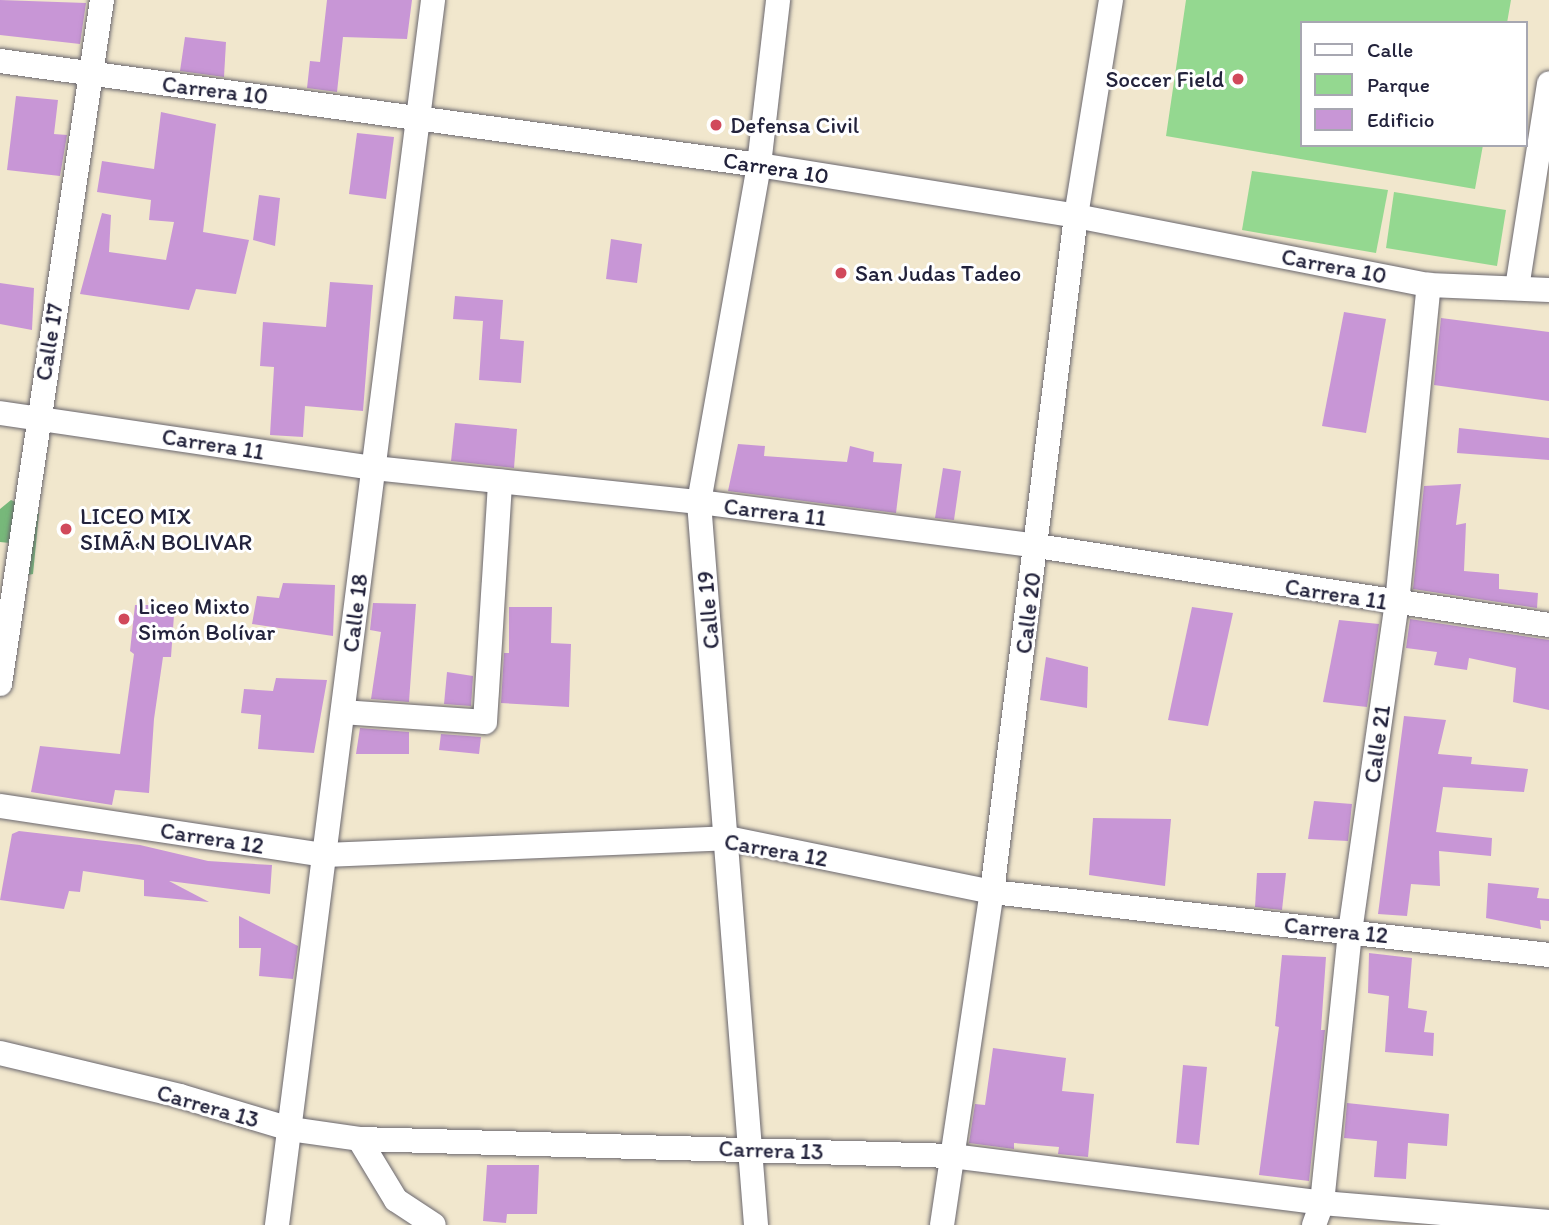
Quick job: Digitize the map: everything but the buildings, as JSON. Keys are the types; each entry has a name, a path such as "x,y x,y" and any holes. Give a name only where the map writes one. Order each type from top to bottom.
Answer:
{"street":[{"name":"Calle 17","path":"0,684 37,418 102,0"},
{"name":"Calle 18","path":"277,1225 433,0"},
{"name":"Calle 19","path":"756,1225 699,502 759,165 778,0"},
{"name":"Calle 20","path":"943,1225 992,892 1076,216 1111,0"},
{"name":"Carrera 10","path":"0,61 419,116 759,165 1076,216 1429,285 1549,290"},
{"path":"1517,288 1549,83"},
{"name":"Calle 21","path":"1318,1214 1350,932 1397,603 1429,285"},
{"name":"Carrera 11","path":"0,413 374,468 699,502 1037,546 1549,625"},
{"path":"343,712 485,722 500,481"},
{"name":"Carrera 12","path":"0,806 325,855 727,838 992,892 1549,954"},
{"name":"Carrera 13","path":"0,1053 180,1096 290,1129 359,1139 953,1156 1318,1214 1549,1222"},
{"path":"359,1139 396,1200 434,1225"}],"green space":[{"name":"Soccer Field","path":"1186,0 1511,0 1507,21 1300,21 1300,147 1483,147 1475,189 1166,136"},
{"path":"1252,171 1388,190 1376,253 1242,230"},
{"path":"1394,192 1506,210 1497,266 1386,248"},
{"path":"11,500 39,513 33,574 23,576 20,544 0,542 0,509"}],"place":[{"name":"Soccer Field","path":"1238,79"},
{"name":"Defensa Civil","path":"716,125"},
{"name":"San Judas Tadeo","path":"841,273"},
{"name":"LICEO MIX SIMÃ‹N BOLIVAR","path":"66,529"},
{"name":"Liceo Mixto Simón Bolívar","path":"124,619"}]}
